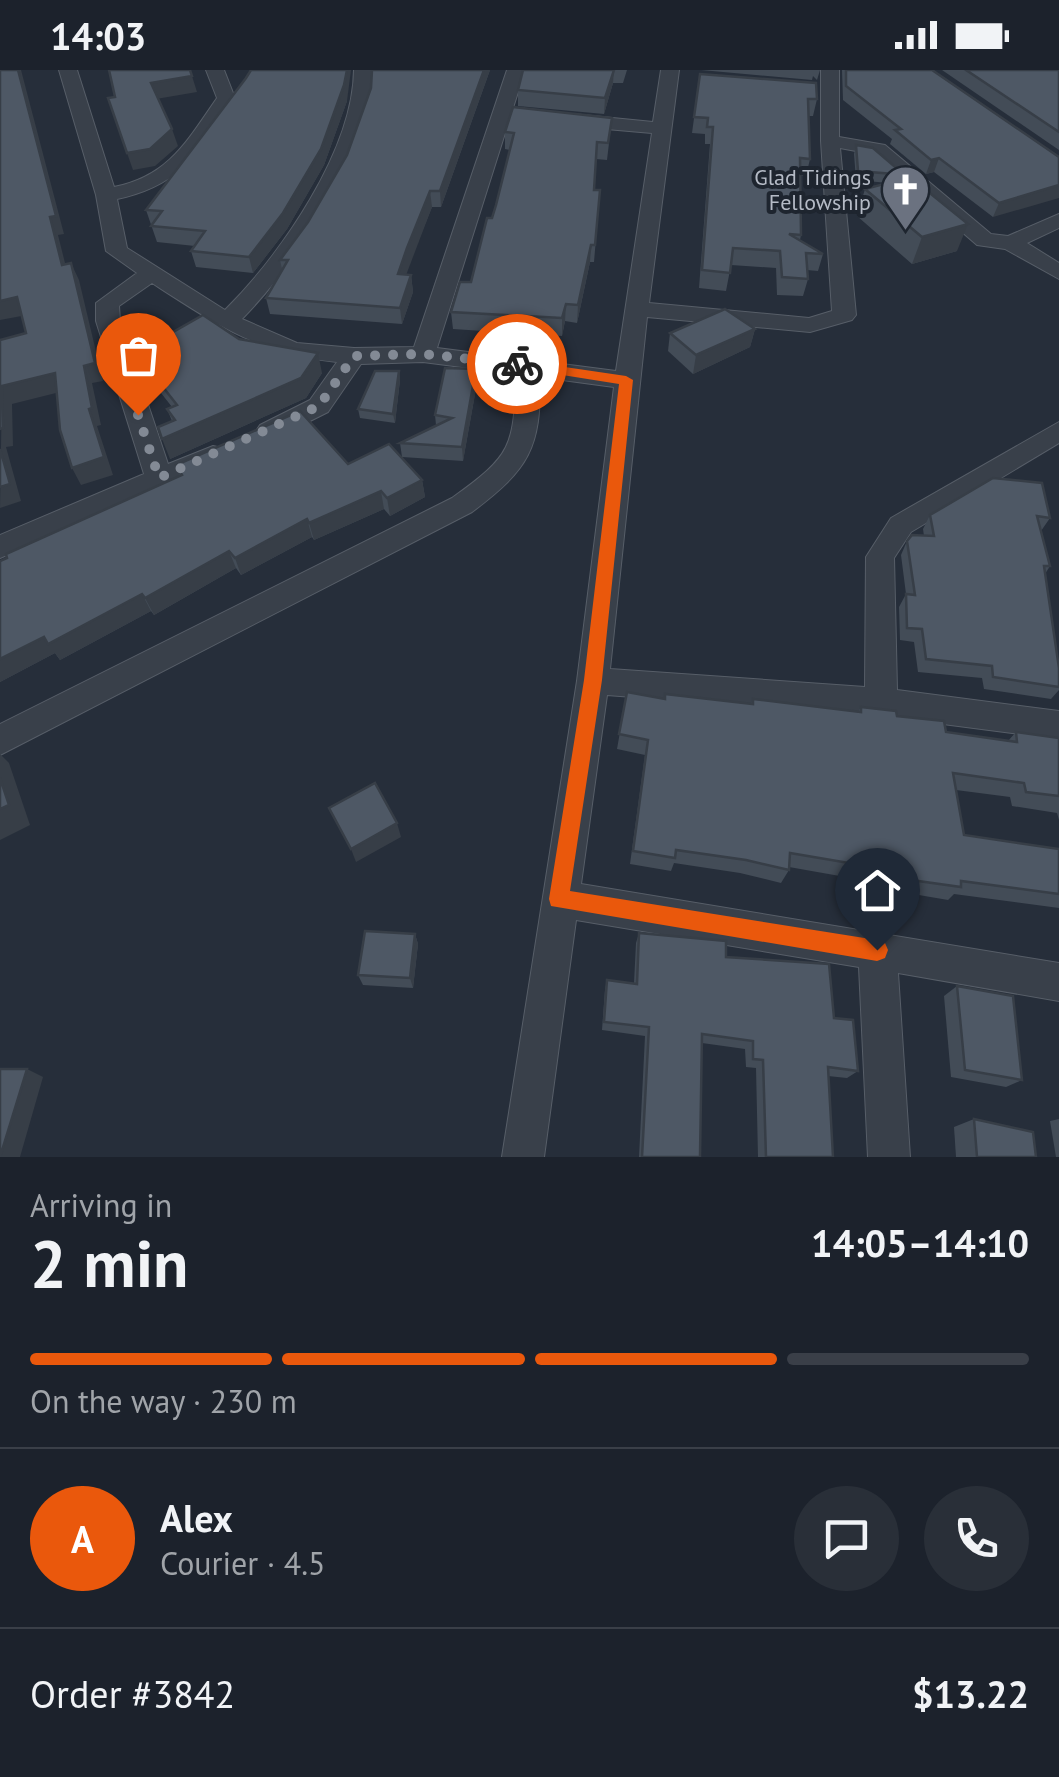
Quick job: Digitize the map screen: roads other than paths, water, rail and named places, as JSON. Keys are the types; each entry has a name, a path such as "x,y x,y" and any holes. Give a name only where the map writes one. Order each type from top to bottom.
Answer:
{"street":[{"path":"68,70 106,195 117,251 228,321 293,350 354,356 423,354 626,380"},
{"path":"106,195 145,188 182,162 226,98 215,70"},
{"path":"228,321 266,280 330,181 364,94 362,70"},
{"path":"423,354 508,114 514,72"},
{"path":"524,1157 558,899 593,680 626,380 663,128 675,76"},
{"path":"636,309 810,325 844,315 825,83"},
{"path":"554,118 663,128"},
{"path":"830,142 878,149 985,240 1011,243 1059,272"},
{"path":"1011,243 1059,220"},
{"path":"153,273 108,304 108,321 159,478"},
{"path":"0,546 319,406 354,356"},
{"path":"0,740 462,504 496,480 516,460 527,438 528,365"},
{"path":"881,702 880,557 886,544 901,525 1047,438 1059,466"},
{"path":"593,680 881,702 1059,725"},
{"path":"558,899 1059,982"},
{"path":"877,950 889,1157"}],"place":[{"name":"Glad Tidings Fellowship","path":"906,232"}]}
